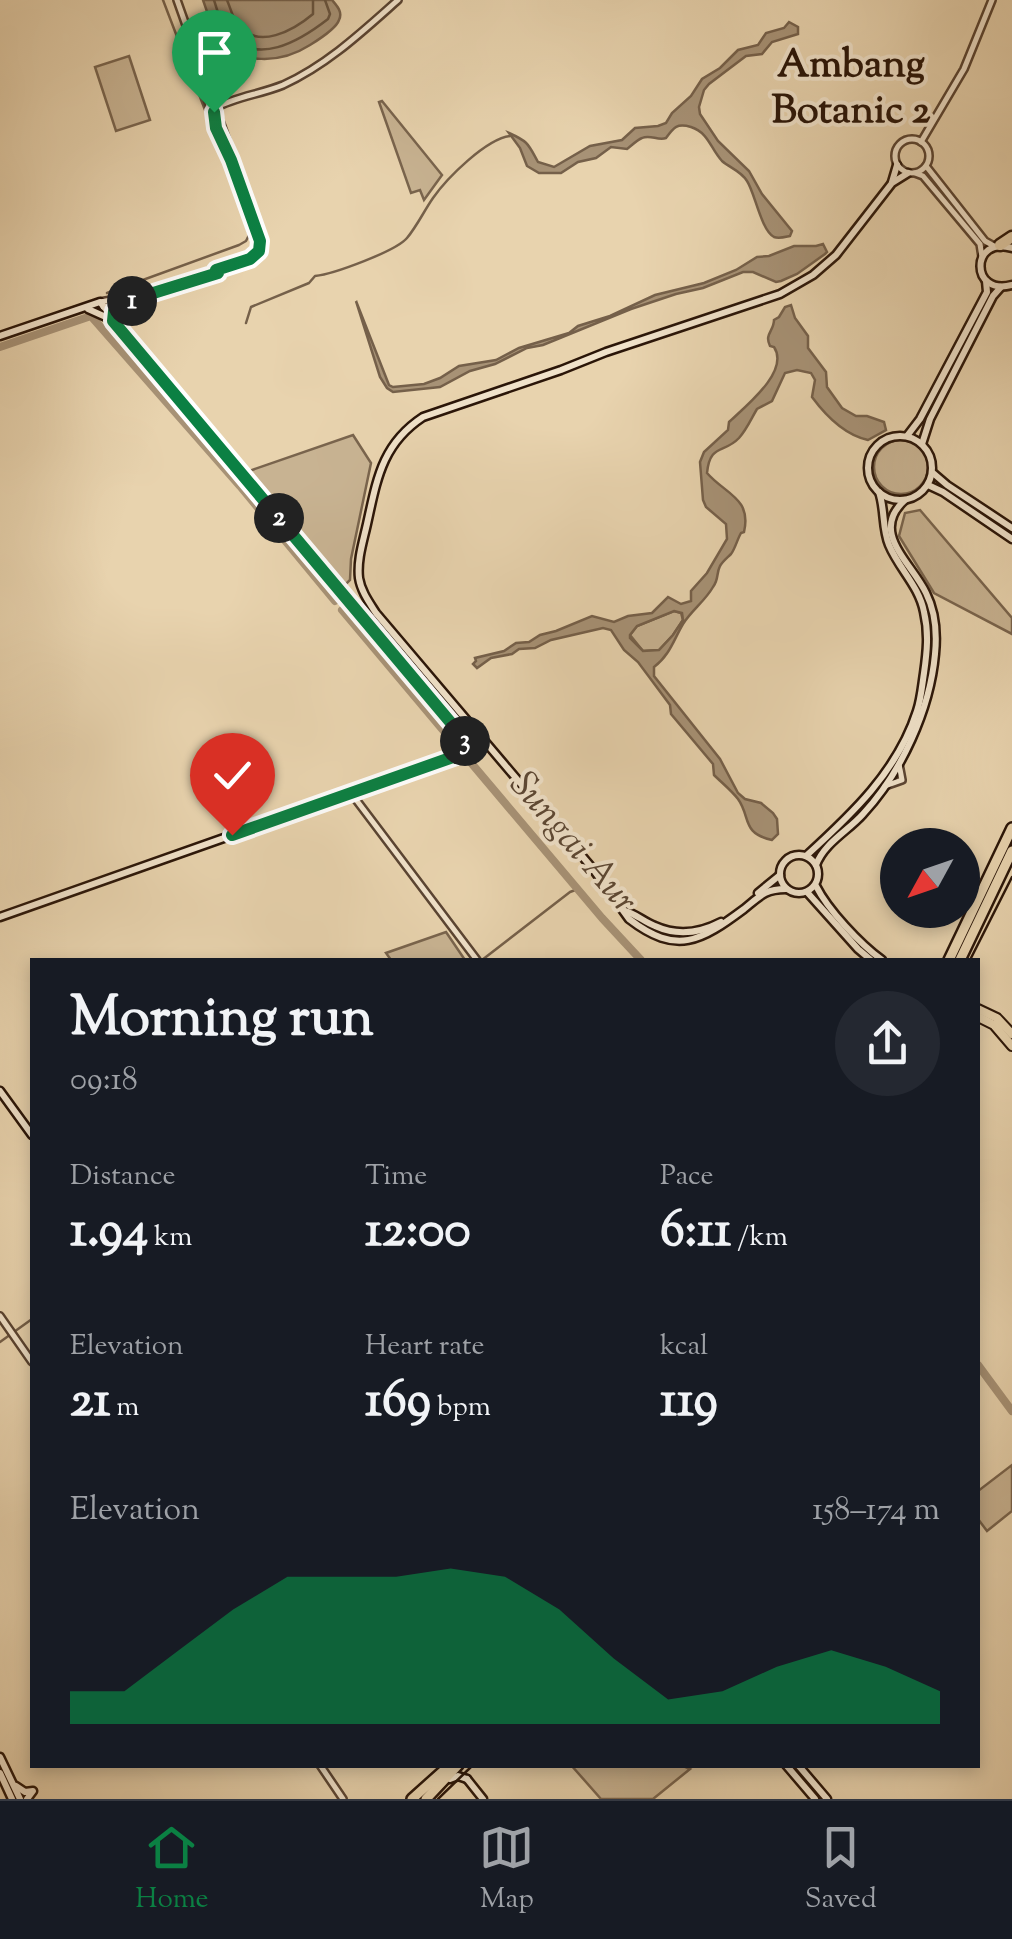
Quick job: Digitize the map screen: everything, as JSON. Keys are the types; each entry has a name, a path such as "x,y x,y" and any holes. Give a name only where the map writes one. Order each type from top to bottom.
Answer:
{"highway":[{"path":"1002,246 1012,237"},
{"path":"950,958 1012,828"},
{"path":"961,958 1012,851"},
{"path":"412,1799 429,1791 454,1768"}],"main road":[{"path":"892,184 897,166"},
{"path":"786,889 780,869 788,858 806,856 816,865 816,885 796,894 786,889 770,890 710,934 684,942 653,934 629,918 593,869 376,613 358,575 359,558 380,469 392,445 407,428 424,417 780,294 813,275 836,254 892,184 911,173"},
{"path":"907,436 987,292 980,267 982,257 1002,246"},
{"path":"986,280 1001,288"},
{"path":"922,444 930,418 993,296 1012,285"},
{"path":"113,321 114,311 121,303"},
{"path":"72,312 101,304"},
{"path":"0,336 101,304"},
{"path":"0,917 456,756 469,746 465,734 384,637 346,599 101,304"},
{"path":"88,309 113,321"},
{"path":"806,856 873,789 902,745 920,698 928,641 925,616 918,592 888,542 884,508 868,474 872,453 881,442 889,437 907,436 922,444 931,456 933,472 920,494 897,507 890,519 891,531 896,547 928,598 936,642 934,666 922,713 900,761 862,815 822,853 816,865"},
{"path":"933,472 1012,528"},
{"path":"928,485 1012,539"},
{"path":"879,492 891,499 905,500"},
{"path":"624,910 664,930 694,932 720,923 780,875"},
{"path":"816,885 826,903 880,958"},
{"path":"807,892 869,958"},
{"path":"980,1014 997,1018 1012,1034"},
{"path":"980,1014 1012,1046"},
{"path":"0,1091 30,1132"},
{"path":"0,1757 12,1799"},
{"path":"450,1778 455,1768"},
{"path":"462,1768 483,1799"},
{"path":"789,1768 815,1799"},
{"path":"801,1768 827,1799"},
{"path":"2,1771 22,1790 33,1791 24,1799 11,1780"},
{"path":"429,1791 450,1778 467,1780"}],"street":[{"path":"101,304 136,300 250,259 257,254 260,244 178,0"},
{"path":"215,108 280,86 315,68 398,0"},
{"path":"921,142 964,69 992,0"},
{"path":"194,51 203,88 215,108"},
{"path":"203,88 219,125"},
{"path":"210,93 220,100 234,102"},
{"path":"219,125 223,112 234,102"},
{"path":"982,257 980,244 923,176 897,166 894,155 900,144 909,140 921,142 928,150 926,166 985,241 1002,246"},
{"path":"911,173 926,166"},
{"path":"101,304 217,271"},
{"path":"351,793 476,958"},
{"path":"0,1316 30,1359"},
{"path":"322,1768 344,1799"}],"shaded area":[{"path":"129,56 150,120 116,131 95,67"},
{"path":"379,102 442,175 424,200 420,190 411,193"},
{"path":"353,435 371,463 350,580 345,585 249,471"},
{"path":"901,440 920,448 928,467 920,486 901,494 882,486 874,467 882,448"},
{"path":"920,510 1012,618 1012,634 934,593 899,536 905,513"},
{"path":"674,611 681,613 683,620 673,635 659,650 643,651 630,635 637,626"},
{"path":"446,932 464,958 390,958 386,953"},
{"path":"1012,1465 1012,1511 987,1531 980,1522 980,1489"},
{"path":"574,1768 690,1769 653,1799 601,1799"}],"water":[{"path":"203,0 332,0 340,17 331,31 299,51 261,59 227,46 213,28"},
{"path":"789,22 798,27 798,34 772,42 762,54 746,56 709,84 699,107 718,141 749,171 792,231 790,236 776,238 769,233 745,178 722,161 706,137 691,127 676,127 663,139 642,138 627,149 611,147 561,173 539,173 527,166 509,133 527,144 538,162 554,167 590,146 622,140 635,128 666,123 702,79 738,50 758,45 766,33 784,28"},
{"path":"823,244 825,254 781,281 743,272 527,348 440,387 393,392 387,388 356,301 389,385 424,384 459,366 496,360 519,348 569,333 655,295 704,283 757,257 794,246"},
{"path":"791,305 808,336 808,348 826,372 827,387 842,408 856,416 884,422 886,430 868,440 852,434 830,418 812,397 815,380 811,373 785,373 772,401 757,409 739,438 711,457 707,473 741,504 744,532 720,566 710,592 654,667 654,676 720,759 738,793 773,813 778,834 772,840 751,829 738,799 714,775 713,764 671,714 670,705 611,630 603,628 519,649 491,658 477,668 473,664 475,658 504,651 592,616 614,622 652,613 668,597 681,604 691,601 691,591 727,539 726,524 703,500 700,462 704,452 728,430 729,422 771,377 777,356 768,342 769,335 774,320","holes":["674,611 682,613 683,620 659,650 643,651 630,638 637,626"]}],"waterway":[{"path":"107,293 239,245 249,235 163,0"},
{"path":"246,323 251,307 309,283 315,276 364,261 401,243 457,170 490,144 510,136"},
{"name":"Sungai Aur","path":"0,347 91,316 335,601"},
{"name":"Sungai Aur","path":"342,610 458,748"},
{"name":"Sungai Aur","path":"467,758 639,958"},
{"path":"485,958 578,889"},
{"path":"0,1342 30,1320"},
{"name":"Sungai Aur","path":"980,1368 1012,1411"}],"tram line":[{"path":"971,958 1012,877"},
{"path":"438,1799 470,1768"}],"district":[{"name":"Ambang Botanic 2","path":"851,85"}],"route":[{"path":"214,112 216,128 260,241 259,251 250,259 216,270 218,273 121,303 114,311 113,321 466,745 456,756 232,835"}]}
